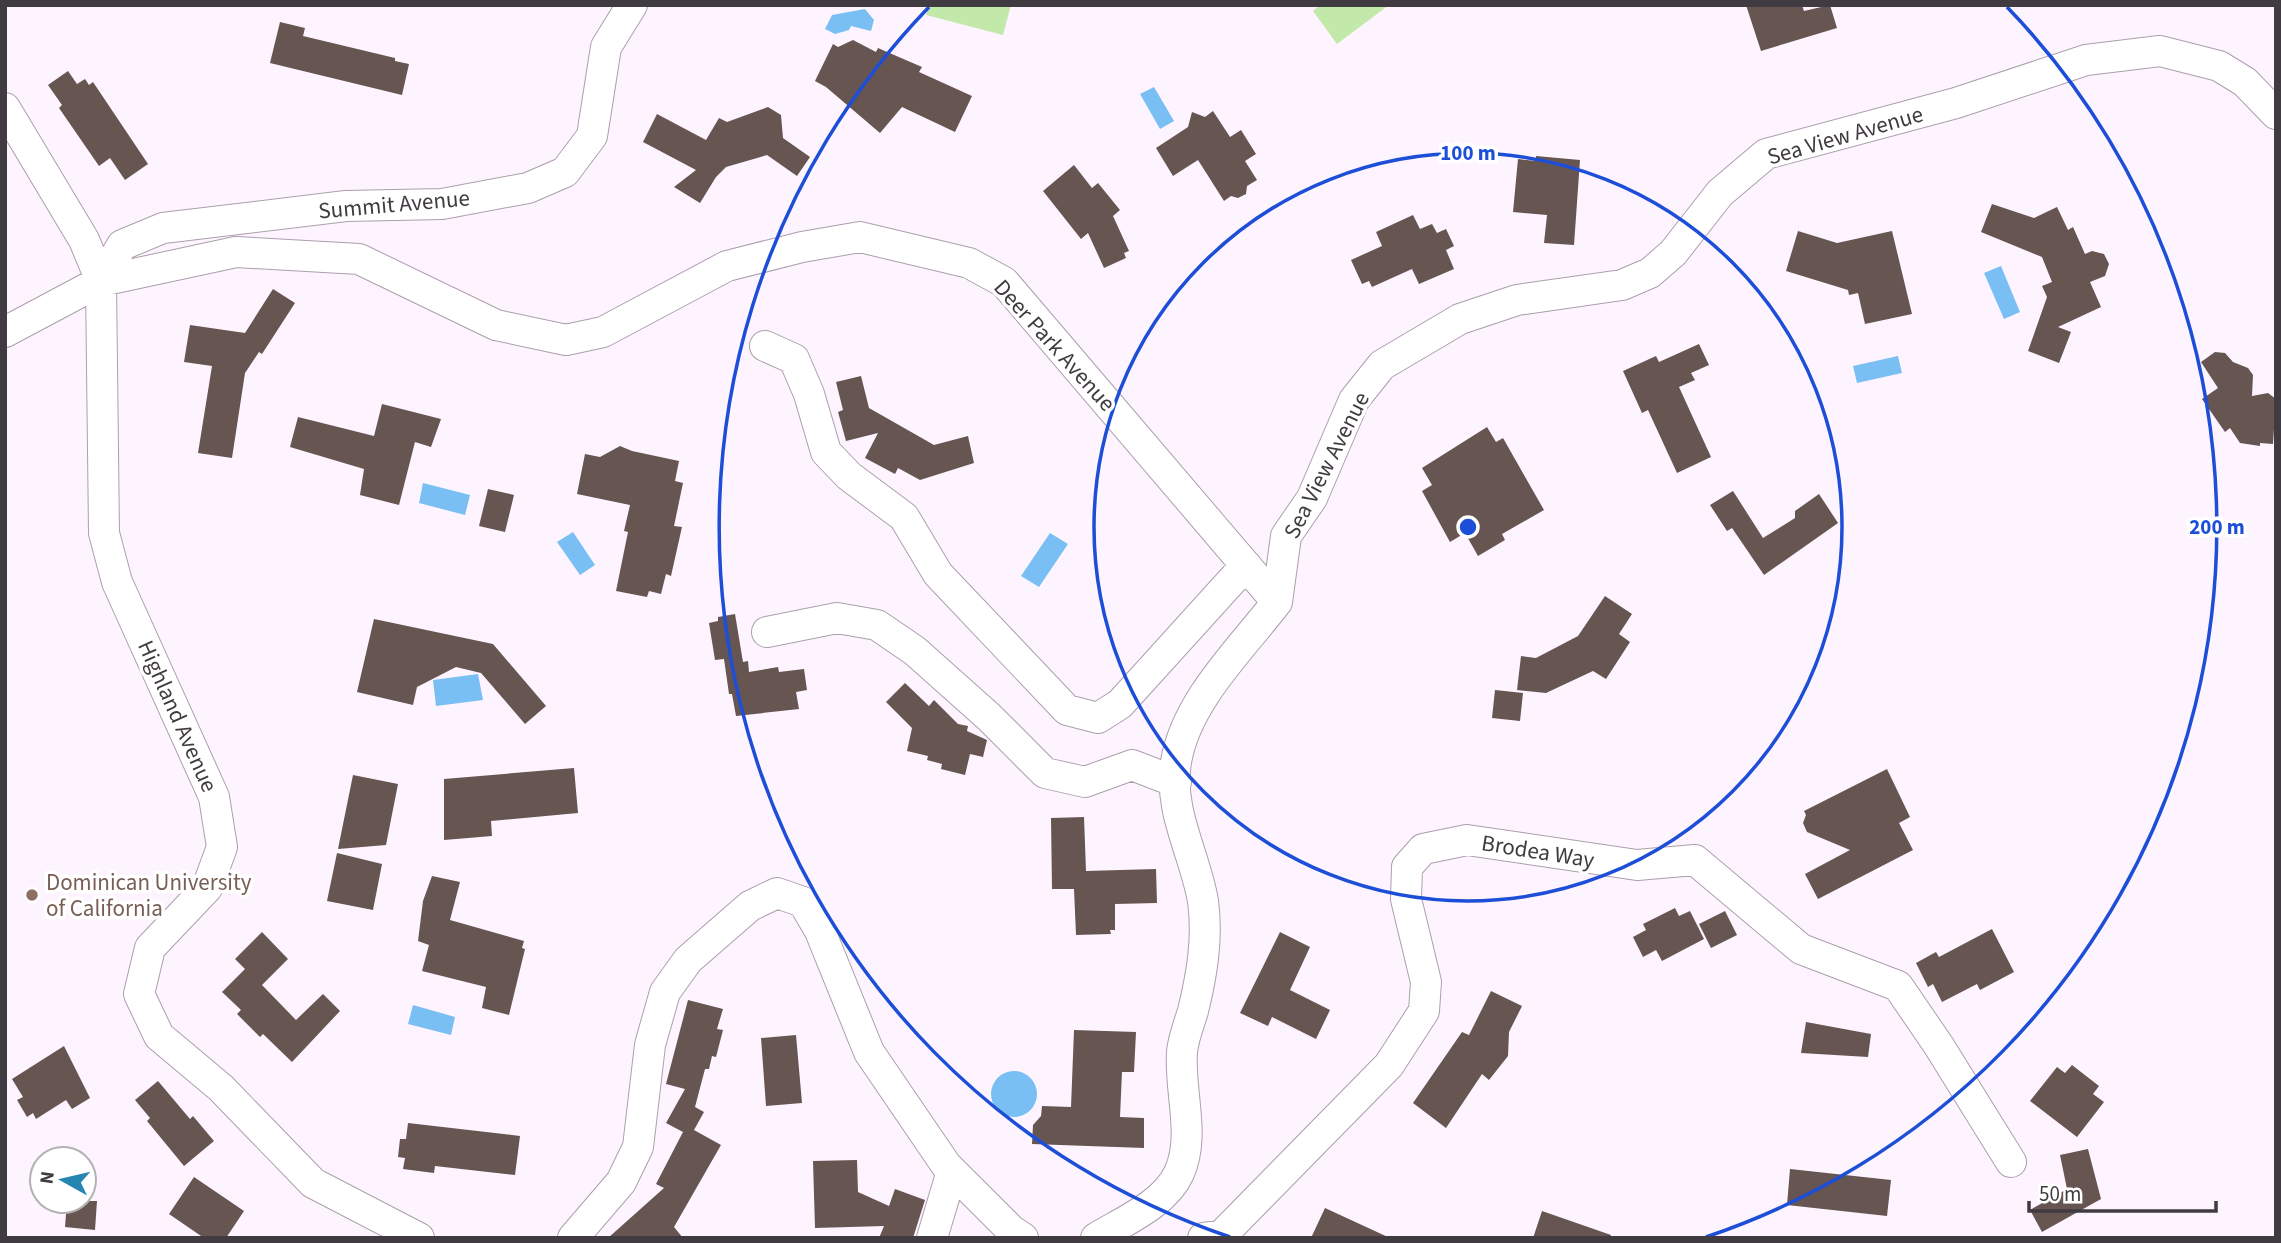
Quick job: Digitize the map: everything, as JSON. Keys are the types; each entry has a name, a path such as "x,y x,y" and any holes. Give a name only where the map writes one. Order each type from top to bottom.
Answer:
{"street":[{"name":"Summit Avenue","path":"101,281 122,245 163,228 346,206 442,204 528,188 565,172 592,136 606,47 632,5"},
{"name":"Sea View Avenue","path":"1277,602 1286,536 1312,498 1354,400 1382,365 1460,319 1517,300 1622,285 1650,273 1673,253 1720,193 1766,154 1956,103 2086,60 2160,51 2219,66 2245,82 2276,114"},
{"name":"Highland Avenue","path":"5,108 84,240 101,281 104,533 117,582 214,797 222,848 207,888 150,948 139,994 159,1036 221,1088 313,1183 419,1238"},
{"name":"Deer Park Avenue","path":"5,332 101,281 236,252 359,259 496,326 566,340 603,332 727,266 802,247 860,237 969,263 1004,282 1277,602"},
{"path":"765,346 794,359 809,394 826,452 849,476 904,517 938,574 1067,709 1098,718 1120,704 1246,565"},
{"path":"1096,1238 1160,1198 1178,1174 1186,1144 1182,1051 1202,976 1207,929 1200,884 1176,810 1176,764 1183,734 1207,693 1277,602"},
{"path":"767,632 837,618 877,625 915,651 989,717 1045,773 1085,782 1132,765 1176,782"},
{"name":"Brodea Way","path":"1203,1238 1222,1236 1388,1065 1424,1011 1426,982 1406,899 1407,867 1423,849 1467,841 1637,865 1695,860 1801,949 1898,986 2011,1162"},
{"path":"573,1238 621,1182 638,1147 650,1045 665,992 688,960 750,906 777,893 803,902 820,931 869,1052 951,1171 1023,1238"},
{"path":"932,1238 951,1171"}],"green space":[{"path":"929,5 1011,5 1003,35 926,15"},
{"path":"1320,5 1389,5 1337,44 1313,11"}],"water":[{"path":"865,9 874,20 871,31 851,26 849,30 835,34 825,29 832,15"},
{"path":"1154,87 1174,121 1160,129 1140,94"},
{"path":"2001,266 2020,312 2004,319 1984,273"},
{"path":"1898,356 1902,373 1857,383 1853,366"},
{"path":"423,483 470,495 465,515 419,503"},
{"path":"573,532 595,565 580,575 557,542"},
{"path":"1050,533 1068,544 1039,587 1021,576"},
{"path":"478,674 483,700 436,706 433,680"},
{"path":"413,1005 455,1017 451,1035 408,1024"},
{"path":"1014,1071 1030,1078 1037,1094 1030,1110 1014,1117 998,1110 991,1094 998,1078"}],"building":[{"path":"1746,5 1802,5 1804,11 1830,5 1837,28 1761,51"},
{"path":"280,22 305,28 303,36 395,58 395,61 409,64 402,95 270,63"},
{"path":"853,40 876,52 878,48 922,67 919,72 972,96 955,132 902,107 880,133 826,87 815,81 833,44 838,47"},
{"path":"68,71 77,84 85,79 89,85 93,82 148,164 125,180 110,158 99,166 59,108 62,105 48,85"},
{"path":"768,107 781,115 783,138 810,157 797,176 767,155 726,167 716,177 700,203 674,187 696,170 643,142 657,114 706,140 719,118 727,122"},
{"path":"1213,111 1230,137 1241,130 1256,154 1245,161 1257,180 1247,186 1246,194 1238,198 1231,196 1224,201 1198,160 1173,176 1156,148 1188,127 1192,112 1205,117"},
{"path":"1536,156 1580,160 1574,245 1544,243 1547,215 1513,212 1518,159 1536,161"},
{"path":"1074,165 1092,188 1098,183 1120,210 1113,216 1129,251 1124,253 1126,258 1104,268 1088,233 1081,239 1043,191"},
{"path":"1992,204 2034,218 2057,207 2068,230 2073,227 2085,254 2092,251 2104,254 2109,264 2105,276 2090,282 2101,307 2058,327 2071,332 2059,363 2028,351 2047,297 2042,286 2052,282 2042,257 1981,232"},
{"path":"1413,215 1420,229 1432,224 1437,233 1446,229 1454,246 1446,250 1454,269 1419,284 1412,269 1372,287 1369,281 1362,284 1351,260 1382,246 1376,232"},
{"path":"1798,231 1837,243 1892,231 1912,314 1865,324 1858,293 1849,295 1848,290 1786,271"},
{"path":"273,289 295,303 262,354 259,352 245,373 232,458 198,453 212,366 184,362 190,325 245,333"},
{"path":"1699,344 1709,365 1691,373 1695,380 1679,387 1711,457 1677,473 1648,410 1642,413 1623,371 1656,356 1659,362"},
{"path":"2215,352 2225,353 2233,362 2248,368 2253,375 2252,396 2268,393 2276,399 2273,444 2260,443 2260,446 2240,443 2230,428 2225,432 2202,399 2218,388 2201,362"},
{"path":"861,376 869,408 934,445 968,436 974,463 920,480 898,468 895,474 865,458 878,433 846,441 838,412 843,410 836,382"},
{"path":"382,404 441,419 431,447 415,442 399,505 360,495 364,469 290,447 298,417 374,436"},
{"path":"1487,427 1496,442 1503,438 1544,510 1502,534 1505,540 1478,556 1465,533 1450,542 1422,491 1432,485 1422,468"},
{"path":"620,446 679,461 675,481 683,483 674,526 682,527 671,576 666,574 661,594 649,591 647,597 616,591 628,532 624,531 630,505 577,494 585,454 600,457"},
{"path":"488,489 514,495 505,532 479,526"},
{"path":"1733,491 1763,538 1795,518 1795,511 1819,494 1838,523 1764,575 1732,528 1727,531 1710,505"},
{"path":"1605,596 1632,614 1619,634 1630,642 1606,679 1593,671 1546,693 1517,690 1521,656 1536,658 1578,636"},
{"path":"735,614 743,662 748,661 749,672 778,667 779,672 804,669 807,690 796,692 799,709 736,716 732,694 729,694 724,659 715,660 709,623 718,621 718,617"},
{"path":"374,619 493,644 546,706 525,724 481,673 456,667 417,687 413,705 357,692"},
{"path":"905,683 929,706 934,700 958,724 968,726 967,731 987,740 983,757 970,754 965,775 941,769 942,764 927,760 928,756 907,751 912,728 886,702"},
{"path":"1495,690 1523,693 1520,721 1492,718"},
{"path":"574,768 578,813 491,821 492,836 444,840 444,779"},
{"path":"1887,769 1910,817 1899,823 1913,850 1818,899 1805,874 1850,850 1807,832 1803,823 1806,815 1804,811"},
{"path":"353,775 398,784 386,845 338,849"},
{"path":"1084,817 1086,871 1156,869 1157,903 1115,904 1115,930 1110,930 1111,934 1076,935 1074,889 1052,889 1051,818"},
{"path":"337,853 382,864 373,910 327,901"},
{"path":"432,876 460,882 450,920 524,941 522,948 525,949 509,1015 482,1008 486,987 422,971 429,945 418,941 423,901"},
{"path":"1675,908 1679,916 1690,911 1704,939 1662,961 1656,950 1643,957 1633,937 1646,930 1643,924"},
{"path":"1725,911 1737,935 1711,948 1699,924"},
{"path":"1992,929 2014,972 1980,990 1977,984 1942,1002 1933,984 1928,987 1916,963 1936,952 1939,957"},
{"path":"262,932 288,959 262,985 296,1020 323,994 340,1011 292,1062 263,1034 260,1037 237,1014 241,1010 222,992 245,969 235,959"},
{"path":"1280,932 1310,947 1290,990 1330,1010 1316,1039 1272,1017 1268,1026 1240,1013"},
{"path":"1491,991 1522,1006 1509,1032 1508,1056 1489,1080 1482,1074 1446,1128 1413,1103 1462,1032 1469,1035"},
{"path":"688,1000 723,1009 717,1029 723,1030 716,1057 712,1056 709,1069 705,1069 695,1107 704,1112 694,1130 721,1145 674,1227 683,1238 608,1238 664,1188 656,1184 683,1132 666,1123 685,1089 666,1084"},
{"path":"1806,1022 1871,1034 1868,1057 1801,1053"},
{"path":"1074,1030 1136,1032 1134,1072 1122,1072 1120,1117 1144,1118 1144,1148 1032,1144 1033,1125 1041,1116 1042,1106 1071,1107"},
{"path":"796,1035 802,1103 766,1106 761,1038"},
{"path":"64,1046 90,1098 72,1109 66,1100 36,1119 33,1113 27,1117 17,1100 23,1097 12,1079"},
{"path":"2072,1065 2099,1086 2093,1094 2104,1102 2077,1137 2030,1101 2057,1067 2065,1073"},
{"path":"158,1081 190,1119 193,1116 214,1141 184,1166 147,1121 150,1118 135,1100"},
{"path":"408,1123 520,1136 515,1175 435,1166 434,1173 403,1169 405,1158 398,1157 400,1139 406,1139"},
{"path":"2088,1149 2101,1199 2042,1232 2030,1210 2067,1189 2060,1155"},
{"path":"857,1160 858,1192 889,1206 895,1189 925,1200 913,1238 879,1238 884,1226 815,1228 813,1161"},
{"path":"1790,1169 1891,1180 1887,1216 1787,1205"},
{"path":"194,1177 244,1211 226,1238 204,1238 169,1214"},
{"path":"1325,1208 1390,1238 1311,1238"},
{"path":"1542,1211 1611,1235 1610,1238 1533,1238"},
{"path":"66,1215 96,1215 95,1230 65,1227"}],"place":[{"name":"Dominican University of California","path":"32,895"}]}
